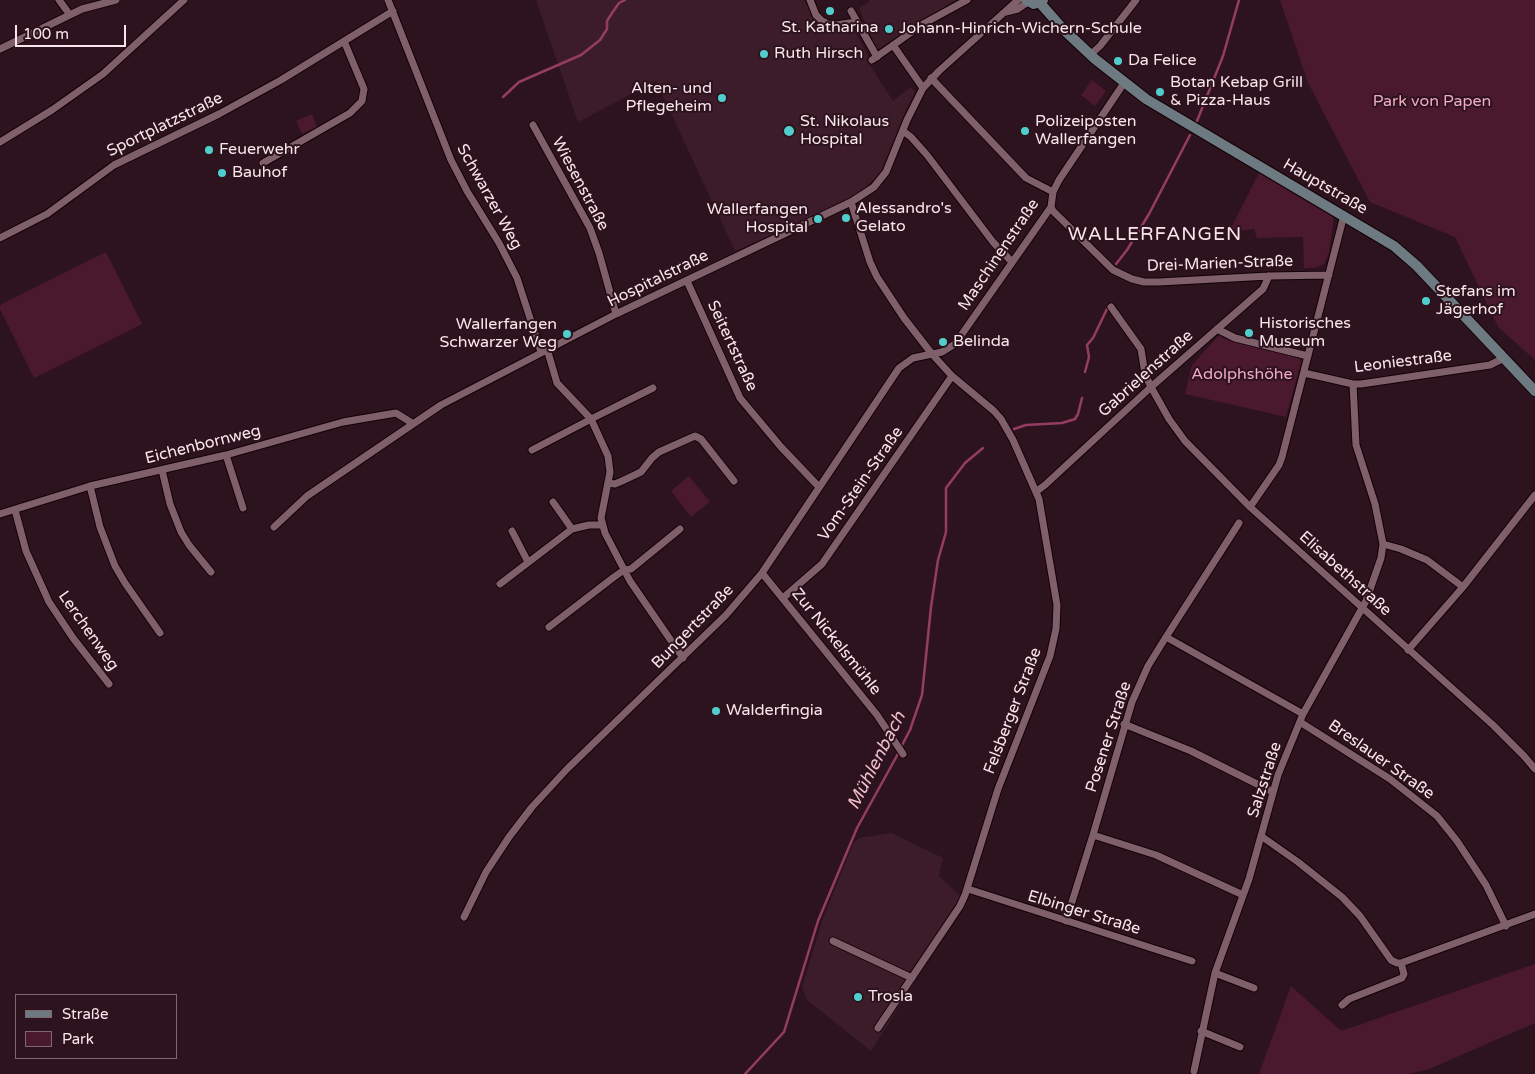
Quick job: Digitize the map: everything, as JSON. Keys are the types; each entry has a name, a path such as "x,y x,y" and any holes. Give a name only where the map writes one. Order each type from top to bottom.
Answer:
{"main road":[{"path":"1027,1 1034,4 1043,1"},
{"name":"Hauptstraße","path":"1043,1 1067,25 1074,39 1124,83 1166,111 1379,236 1406,256 1504,358 1533,385"}],"street":[{"path":"59,0 70,15"},
{"path":"0,49 70,15 116,0"},
{"path":"0,142 52,110 103,74 182,0"},
{"name":"Schwarzer Weg","path":"388,0 455,168 499,243 516,278 557,383 591,419 608,456 610,472 601,525"},
{"path":"810,0 816,15 828,24 836,25 856,22"},
{"path":"851,11 875,58 923,24 967,0"},
{"name":"Hospitalstraße","path":"274,527 307,496 412,423 449,400 616,314 851,202 865,193 881,179 892,161 913,106 923,88 931,78 1018,0"},
{"path":"1090,54 1100,46 1136,0"},
{"name":"Hospitalstraße","path":"1006,12 1018,9 1027,1"},
{"name":"Sportplatzstraße","path":"0,238 46,214 114,164 219,114 281,80 393,11"},
{"path":"264,164 350,113 362,102 364,89 344,41"},
{"path":"893,45 923,88"},
{"path":"931,78 1026,178 1053,192"},
{"name":"Maschinenstraße","path":"932,354 950,349 955,344 1051,207 1053,192 1066,168 1124,83"},
{"name":"Wiesenstraße","path":"533,125 590,228 616,314"},
{"path":"903,131 927,155 984,231 1012,262"},
{"name":"Felsberger Straße","path":"851,202 877,276 904,318 952,376 983,400 1001,420 1013,440 1037,491 1043,515 1055,590 1057,617 1054,642 1043,677 998,789 968,889 960,906 878,1028"},
{"name":"Drei-Marien-Straße","path":"1051,207 1113,270 1132,279 1144,282 1329,275"},
{"path":"1250,507 1282,458 1344,215"},
{"name":"Gabrielenstraße","path":"1037,491 1262,289 1269,276"},
{"name":"Seitertstraße","path":"687,281 740,398 781,447 819,487"},
{"name":"Elisabethstraße","path":"1111,307 1143,352 1145,374 1151,387 1172,424 1185,441 1250,507 1493,725 1524,756 1535,770"},
{"path":"1217,329 1235,338 1308,356"},
{"name":"Bungertstraße","path":"464,917 486,872 532,807 567,769 726,615 762,573 899,368 913,358 932,354"},
{"name":"Leoniestraße","path":"1304,373 1353,384 1373,383 1490,365 1504,358"},
{"name":"Vom-Stein-Straße","path":"783,598 822,564 952,376"},
{"path":"1353,384 1356,445 1375,504 1383,544 1427,560 1463,586"},
{"path":"532,450 653,388"},
{"name":"Eichenbornweg","path":"0,514 90,486 226,455 318,428 389,413 396,413 412,423"},
{"path":"608,483 622,482 641,472 659,452 695,436 701,439 734,481"},
{"path":"226,455 243,508"},
{"path":"162,470 170,504 181,532 211,572"},
{"path":"90,486 100,527 115,566 160,633"},
{"path":"1408,650 1463,586 1535,496"},
{"path":"553,502 572,529"},
{"name":"Lerchenweg","path":"15,510 26,551 49,602 64,626 109,684"},
{"name":"Posener Straße","path":"1066,921 1093,836 1124,724 1140,682 1166,636 1240,523"},
{"path":"500,584 572,529 589,524 601,525 630,581 683,658"},
{"path":"549,627 614,577 624,570 631,569 680,529"},
{"path":"512,531 528,562"},
{"name":"Salzstraße","path":"1194,1071 1215,971 1243,896 1273,792 1303,714 1362,608 1381,558 1383,544"},
{"name":"Zur Nickelsmühle","path":"762,573 878,715 903,754"},
{"path":"1166,636 1303,714"},
{"name":"Breslauer Straße","path":"1300,722 1377,770 1436,816 1462,848 1486,884 1506,926"},
{"path":"1124,724 1191,751 1273,792"},
{"path":"1093,836 1156,855 1243,896"},
{"path":"1261,836 1342,897 1360,916 1391,960 1397,963 1506,926 1535,914"},
{"name":"Elbinger Straße","path":"968,889 1192,961"},
{"path":"833,941 912,978"},
{"path":"1342,1005 1349,999 1398,981 1404,974 1401,963"},
{"path":"1215,971 1254,988"},
{"path":"1201,1031 1240,1047"}],"shaded area":[{"name":"St. Nikolaus Hospital","path":"536,0 804,0 824,33 830,29 853,28 869,57 866,59 893,101 911,87 915,92 880,173 862,191 849,200 735,251 656,81 578,122"},
{"name":"Johann-Hinrich-Wichern-Schule","path":"869,0 956,0 877,50 859,8 869,2"},
{"path":"892,833 943,858 939,876 966,901 871,1051 807,1000 802,987 822,921 853,844 859,838"}],"green space":[{"name":"Park von Papen","path":"1280,0 1535,0 1535,360 1498,327 1455,237 1370,202 1308,83"},
{"path":"1092,80 1106,91 1095,106 1081,95"},
{"path":"312,114 317,127 302,134 296,121"},
{"path":"1259,173 1334,216 1329,253 1324,264 1315,268 1304,268 1303,237 1257,238 1254,229 1229,232"},
{"path":"106,252 142,324 34,378 0,309 0,305"},
{"name":"Adolphshöhe","path":"1219,335 1225,339 1300,359 1301,363 1286,417 1185,394 1192,365"},
{"path":"689,476 710,502 691,517 671,491"},
{"path":"1535,964 1535,1023 1429,1069 1408,1074 1259,1074 1291,986 1341,1031"}],"waterway":[{"path":"503,97 519,82 581,55 600,40 607,29 607,21 619,3 625,0"},
{"name":"Mühlenbach","path":"1197,121 1223,56 1239,0"},
{"name":"Mühlenbach","path":"1116,264 1149,214 1190,135"},
{"name":"Mühlenbach","path":"1085,372 1089,357 1087,345 1093,338 1107,309"},
{"name":"Mühlenbach","path":"1014,429 1026,425 1062,423 1075,419 1082,398"},
{"name":"Mühlenbach","path":"901,747 910,730 922,695 931,607 938,560 946,532 946,488 965,463 983,448"},
{"name":"Mühlenbach","path":"745,1074 784,1032 818,921 857,828 899,752"}],"place":[{"name":"St. Katharina","path":"830,11"},
{"name":"Johann-Hinrich-Wichern-Schule","path":"889,29"},
{"name":"Ruth Hirsch","path":"764,54"},
{"name":"Da Felice","path":"1118,61"},
{"name":"Botan Kebap Grill & Pizza-Haus","path":"1160,92"},
{"name":"Alten- und Pflegeheim","path":"722,98"},
{"name":"St. Nikolaus Hospital","path":"789,131"},
{"name":"Polizeiposten Wallerfangen","path":"1025,131"},
{"name":"Feuerwehr","path":"209,150"},
{"name":"Bauhof","path":"222,173"},
{"name":"Alessandro's Gelato","path":"846,218"},
{"name":"Wallerfangen Hospital","path":"818,219"},
{"name":"Stefans im Jägerhof","path":"1426,301"},
{"name":"Historisches Museum","path":"1249,333"},
{"name":"Wallerfangen Schwarzer Weg","path":"567,334"},
{"name":"Belinda","path":"943,342"},
{"name":"Walderfingia","path":"716,711"},
{"name":"Trosla","path":"858,997"}],"district":[{"name":"WALLERFANGEN","path":"1155,235"}]}
